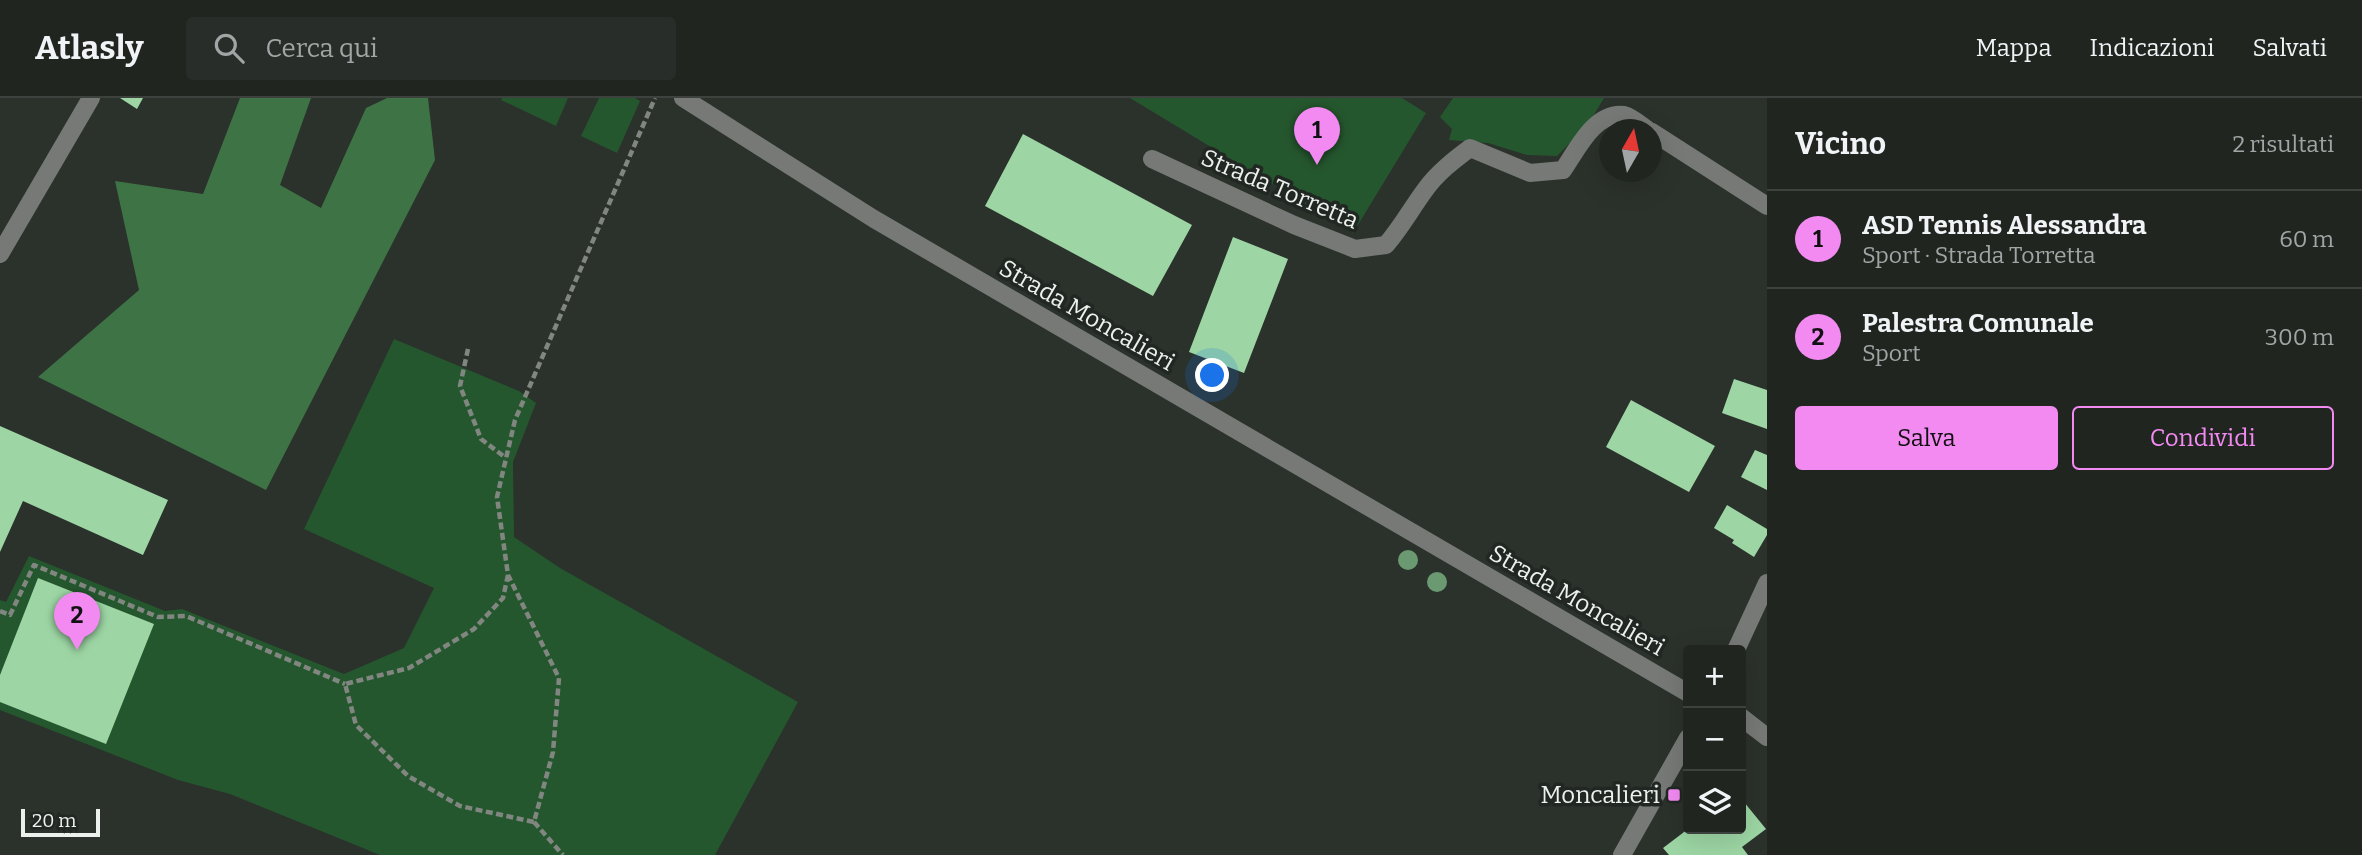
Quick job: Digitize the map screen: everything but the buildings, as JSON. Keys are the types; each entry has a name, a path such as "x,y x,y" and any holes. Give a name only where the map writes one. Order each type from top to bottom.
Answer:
{"street":[{"path":"0,254 91,98"},
{"name":"Strada Moncalieri","path":"683,98 874,219 1683,690"},
{"name":"Strada Torretta","path":"1604,119 1610,115 1626,115 1632,119"},
{"name":"Strada Torretta","path":"1152,159 1294,225 1355,249 1386,245 1403,225 1425,188 1452,161 1470,148 1530,173 1563,170 1599,122"},
{"name":"Strada Torretta","path":"1662,139 1767,206"},
{"path":"1738,645 1767,583"},
{"path":"1746,721 1767,737"},
{"path":"1622,855 1683,747"}],"path":[{"path":"534,822 553,752 559,678 508,575 497,497 515,421 655,98"},
{"path":"468,349 460,386 481,439 506,458"},
{"path":"0,611 10,615 34,565 158,617 186,616 345,684 409,668 474,629 503,598 508,575"},
{"path":"345,684 356,725 408,776 460,806 534,822 563,855"}],"green space":[{"path":"240,98 311,98 280,185 321,208 366,108 387,98 428,98 435,160 266,490 38,377 139,290 115,181 203,194"},
{"path":"568,98 556,126 501,100"},
{"path":"599,98 635,98 640,101 617,153 581,136"},
{"path":"1130,98 1402,98 1426,113 1353,233"},
{"path":"1453,98 1604,98 1589,123 1557,156 1527,155 1488,143 1449,140 1452,129 1440,117"},
{"path":"394,339 519,391 536,403 513,462 514,537 560,568 798,702 715,855 380,855 230,794 178,780 0,710 0,600 6,602 29,556 165,611 182,609 344,674 404,648 434,588 304,529"}],"place":[{"name":"ASD Tennis Alessandra","path":"1317,165"},
{"name":"Palestra Comunale","path":"77,650"},
{"name":"Moncalieri","path":"1674,795"}]}
